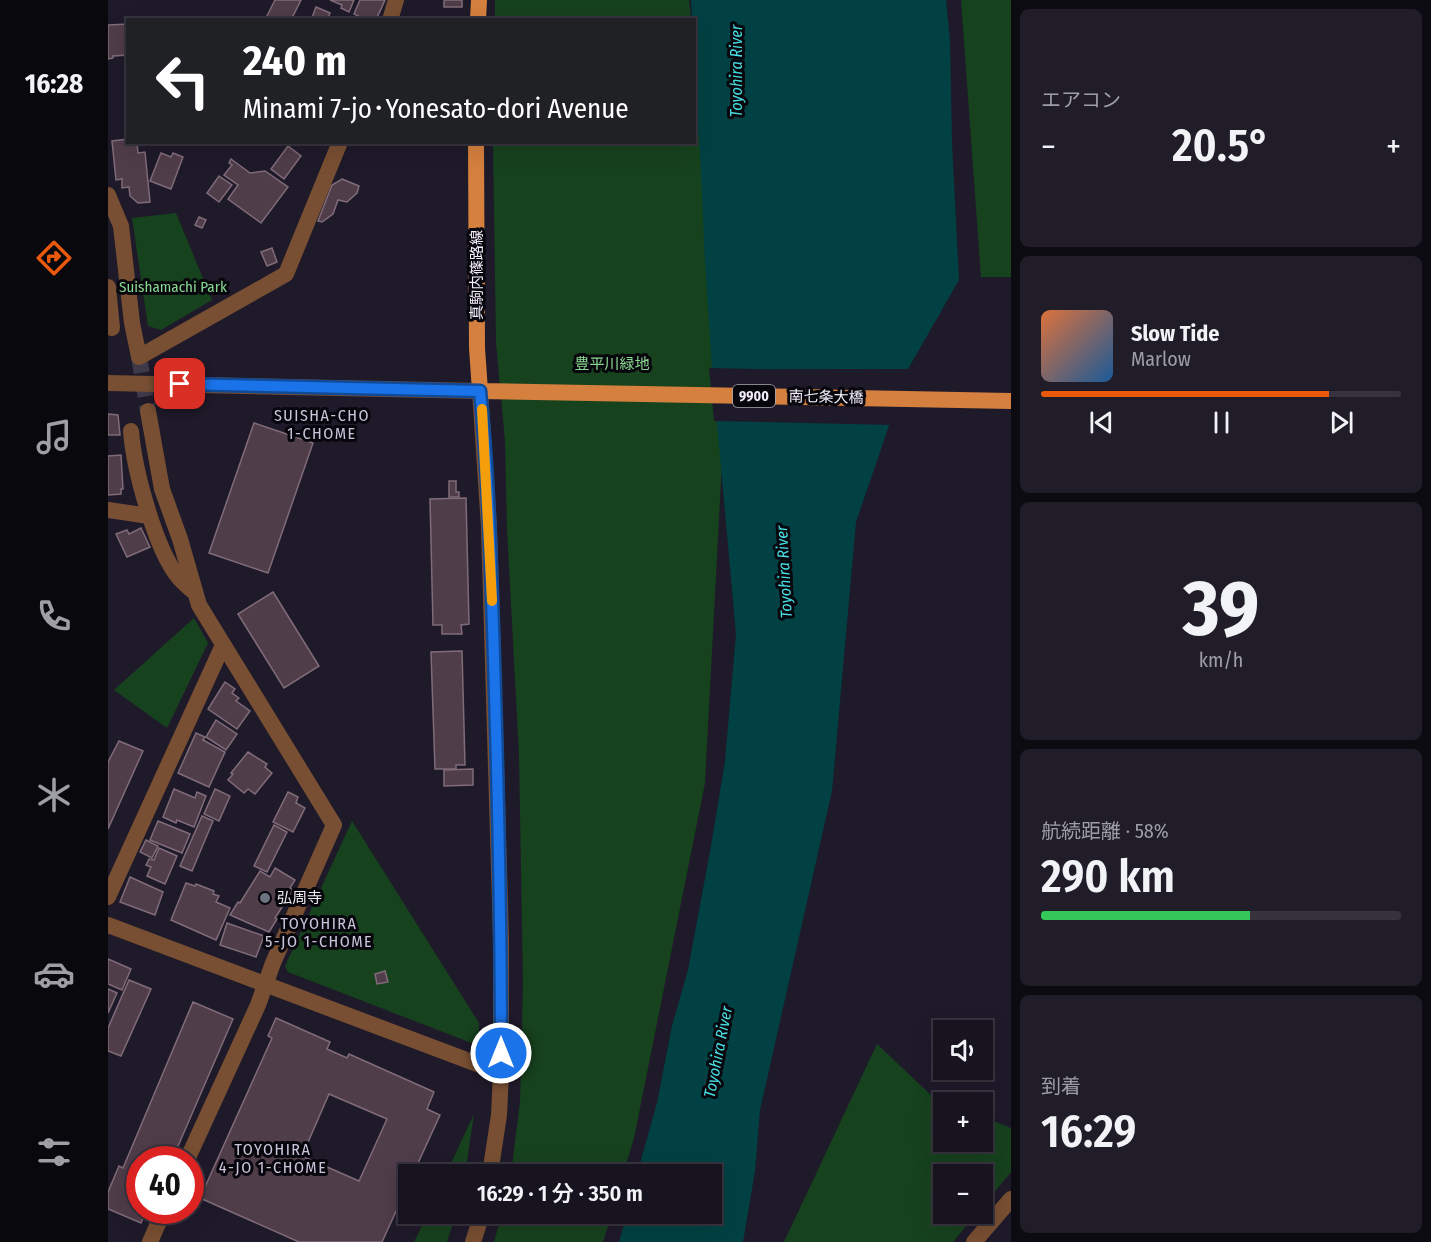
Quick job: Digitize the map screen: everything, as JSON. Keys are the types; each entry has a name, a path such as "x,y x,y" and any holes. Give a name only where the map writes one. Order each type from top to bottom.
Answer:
{"main road":[{"path":"478,18 479,0"},
{"name":"真駒内篠路線","path":"476,144 477,348 489,391"},
{"name":"南七条大橋","path":"489,391 1011,401"}],"street":[{"path":"391,18 396,0"},
{"path":"108,195 121,226 132,323 139,357 286,273 339,144"},
{"path":"108,286 112,328 108,327"},
{"path":"108,383 489,391 489,527 501,939 501,1072 498,1124 492,1164"},
{"path":"148,411 162,489 180,539 193,591 199,605 334,825 193,1146"},
{"path":"131,431 132,447 150,516 178,577 193,591"},
{"path":"108,510 150,516"},
{"path":"108,897 223,645"},
{"path":"108,925 501,1072"},
{"path":"974,1242 1011,1199"},
{"path":"150,1242 158,1224"},
{"path":"473,1242 479,1224"}],"green space":[{"path":"495,0 689,0 691,18 495,18"},
{"path":"961,0 1011,0 1011,277 981,277"},
{"name":"豊平川緑地","path":"696,60 727,368 705,783 634,1138 626,1164 512,1164 520,1102 523,984 519,754 507,529 505,441 496,342 493,144 696,144"},
{"name":"Suishamachi Park","path":"176,213 212,300 161,330 148,326 132,218"},
{"path":"194,618 208,643 167,728 114,690"},
{"path":"352,821 479,1023 479,1040 474,1044 288,972 285,966"},
{"path":"877,1044 933,1097 933,1152 993,1152 993,1121 1011,1128 1011,1172 993,1194 993,1164 933,1164 933,1224 968,1224 953,1242 784,1242"},
{"path":"474,1114 466,1164 451,1164"},
{"path":"423,1224 453,1224 447,1242 414,1242"},
{"path":"499,1224 609,1224 603,1242 494,1242"}],"water":[{"name":"Toyohira River","path":"691,0 946,0 950,40 952,144 959,280 908,369 751,369 907,373 856,522 832,791 760,1110 755,1171 743,1242 619,1242 624,1224 722,1224 722,1164 640,1164 657,1103 672,1026 688,970 711,846 725,761 736,634 712,368 705,262 696,104 696,18 692,18"}],"pier":[{"path":"709,368 910,373 893,425 714,421"}],"building":[{"path":"275,0 301,0 292,18 266,18"},
{"path":"330,0 354,0 349,12 341,8 342,5"},
{"path":"360,0 385,0 377,18 362,18 354,14"},
{"path":"444,0 462,0 462,7 444,7"},
{"path":"316,7 330,13 328,18 312,18"},
{"path":"126,24 126,55 113,56 108,59 108,25"},
{"path":"126,139 126,144 137,144 138,153 145,152 150,202 138,203 130,196 129,187 122,188 122,179 116,180 112,141"},
{"path":"288,146 301,156 284,179 271,169"},
{"path":"161,153 171,157 173,153 183,157 171,189 150,181"},
{"path":"231,159 250,173 265,171 288,187 261,223 228,199 238,185 224,175 232,165 229,163"},
{"path":"219,176 232,185 219,202 207,193"},
{"path":"342,179 359,186 357,193 347,202 338,200 333,214 322,222 318,221 332,185"},
{"path":"199,217 206,220 202,228 195,225"},
{"path":"272,248 277,262 267,266 261,252"},
{"path":"108,414 118,415 120,435 108,435"},
{"path":"254,423 313,443 268,573 209,553"},
{"path":"121,455 123,489 121,489 121,494 108,495 108,456"},
{"path":"449,481 456,481 456,492 459,492 459,497 449,497"},
{"path":"466,498 469,624 461,625 462,634 442,634 442,625 433,625 430,499"},
{"path":"141,528 150,547 127,557 116,534 127,530 129,534"},
{"path":"273,592 319,666 284,688 238,614"},
{"path":"462,651 465,765 456,765 456,769 435,769 431,652"},
{"path":"225,682 235,689 232,693 239,698 236,701 250,711 237,729 208,709"},
{"path":"216,720 237,734 226,750 206,737"},
{"path":"196,733 205,737 203,740 225,752 209,787 178,773"},
{"path":"119,741 143,751 108,829 108,762"},
{"path":"248,752 267,764 265,767 272,773 255,794 248,789 244,793 228,780"},
{"path":"473,769 473,785 444,786 444,770"},
{"path":"174,789 195,798 197,792 206,796 194,827 163,817"},
{"path":"215,789 230,796 219,821 204,814"},
{"path":"288,792 298,797 296,803 305,808 293,832 273,822"},
{"path":"202,816 213,821 192,871 180,866"},
{"path":"158,821 190,834 182,853 150,840"},
{"path":"274,825 287,832 267,872 254,866"},
{"path":"146,840 158,846 152,858 140,852"},
{"path":"159,848 177,856 165,884 147,876 151,867 146,865 149,859 154,860"},
{"path":"275,868 295,880 290,888 293,890 269,932 230,915 260,871 270,877"},
{"path":"130,877 163,892 155,915 120,902"},
{"path":"186,883 214,891 213,894 219,896 216,902 230,908 216,940 171,920"},
{"path":"227,923 264,936 256,957 220,945"},
{"path":"108,959 131,969 122,990 108,984"},
{"path":"385,971 388,982 377,984 375,974"},
{"path":"129,980 151,989 121,1056 108,1051 108,1028"},
{"path":"108,989 117,993 108,1013"},
{"path":"193,1002 233,1019 178,1146 132,1146"},
{"path":"276,1018 330,1042 327,1049 347,1058 349,1054 434,1092 427,1109 440,1115 418,1164 398,1164 398,1207 382,1242 299,1242 204,1200 204,1189 272,1038 268,1036","holes":["329,1094 387,1119 359,1181 302,1156"]},
{"path":"126,1161 126,1217 108,1209 108,1192 119,1166 123,1168"}],"tunnel":[{"path":"139,357 148,411"}],"slow traffic":[{"path":"482,409 492,601"}],"place":[{"name":"弘周寺","path":"265,898"}],"district":[{"name":"SUISHA-CHO 1-CHOME","path":"322,424"},
{"name":"TOYOHIRA 5-JO 1-CHOME","path":"319,932"},
{"name":"TOYOHIRA 4-JO 1-CHOME","path":"273,1158"}],"route":[{"path":"180,384 480,391 489,527 495,703 501,939 501,1053"}]}
